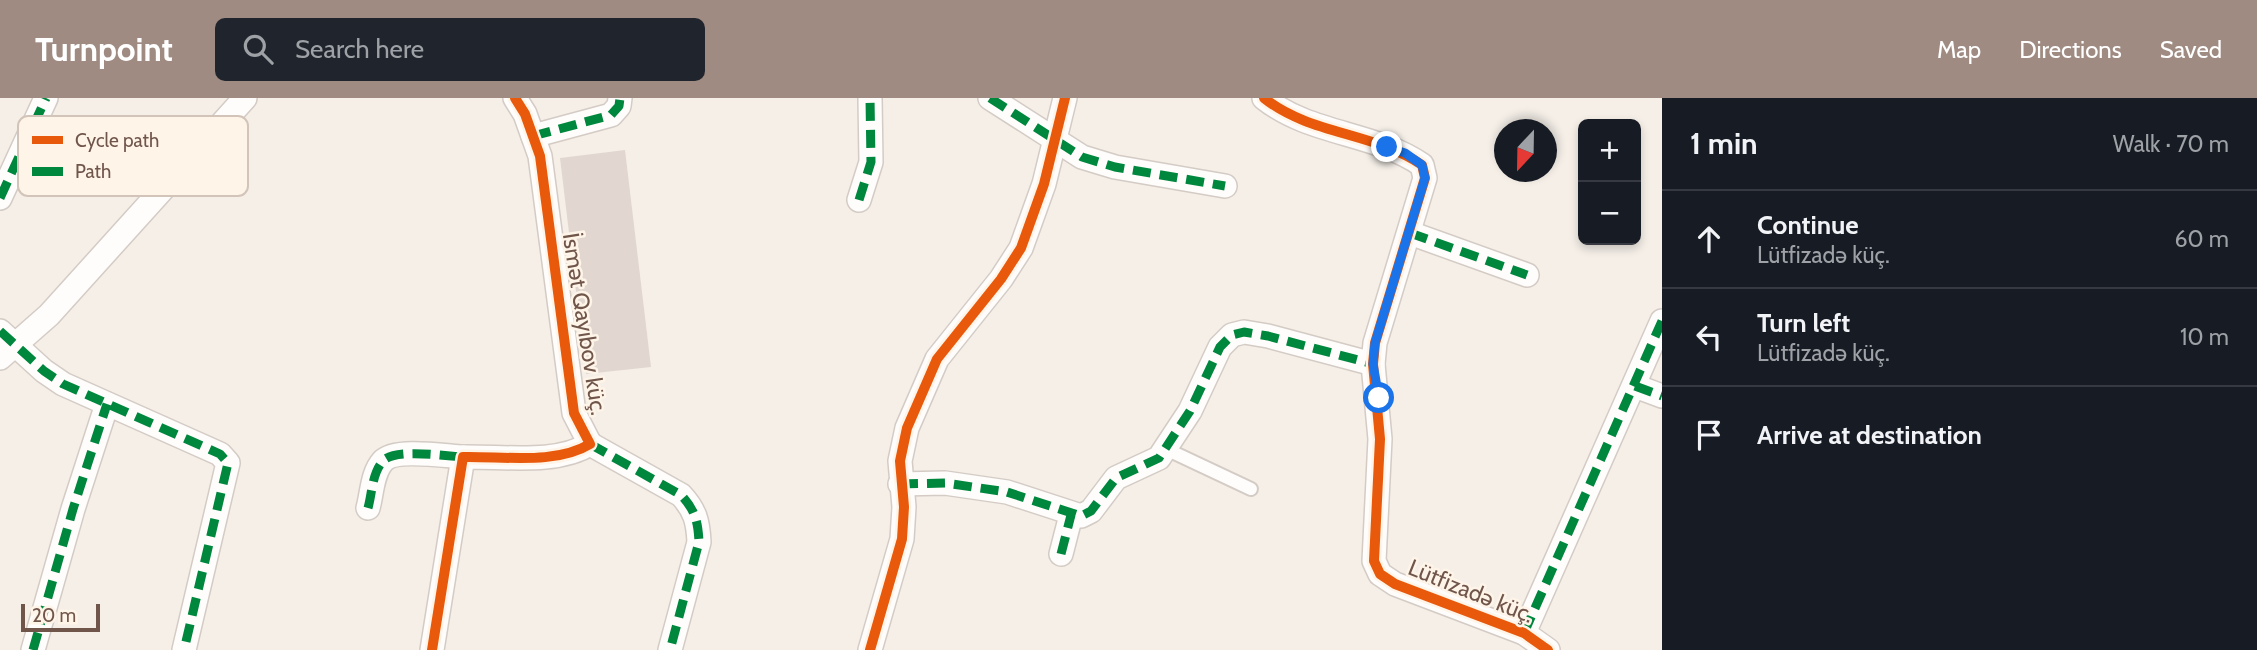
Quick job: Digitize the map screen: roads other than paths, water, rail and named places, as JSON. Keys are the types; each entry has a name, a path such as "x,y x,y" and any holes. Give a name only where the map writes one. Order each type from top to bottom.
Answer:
{"street":[{"path":"38,116 46,98"},
{"path":"229,116 245,98"},
{"name":"İsmət Qayıbov küç.","path":"368,508 376,474 383,461 395,454 463,457 559,456 578,452 590,444 574,413 540,156 515,98"},
{"path":"533,136 611,115 619,106 620,98"},
{"path":"859,200 871,162 870,98"},
{"path":"990,98 1082,158 1115,167 1225,186"},
{"path":"870,650 902,539 904,507 900,461 907,428 920,392 937,359 1001,279 1021,248 1035,212 1065,98"},
{"name":"Lütfizadə küç.","path":"1264,98 1279,110 1405,153 1422,165 1425,178 1375,343 1373,364 1380,439 1374,561 1380,574 1395,584 1524,633 1548,650"},
{"path":"0,198 18,159"},
{"path":"157,196 50,315 5,345 63,384 220,454 228,463 184,650"},
{"path":"1410,233 1527,275"},
{"path":"1524,633 1662,321"},
{"path":"900,484 946,483 1007,492 1071,515 1081,516 1091,511 1116,478 1130,469 1150,464 1166,449 1190,411 1220,346 1232,335 1244,332 1268,336 1373,364"},
{"path":"1635,386 1662,396"},
{"path":"33,650 73,509 107,404"},
{"path":"590,444 681,495 693,508 698,523 699,542 670,650"},
{"path":"432,650 463,457"},
{"path":"1061,554 1071,515"}],"lane":[{"path":"1166,449 1251,489"}]}
